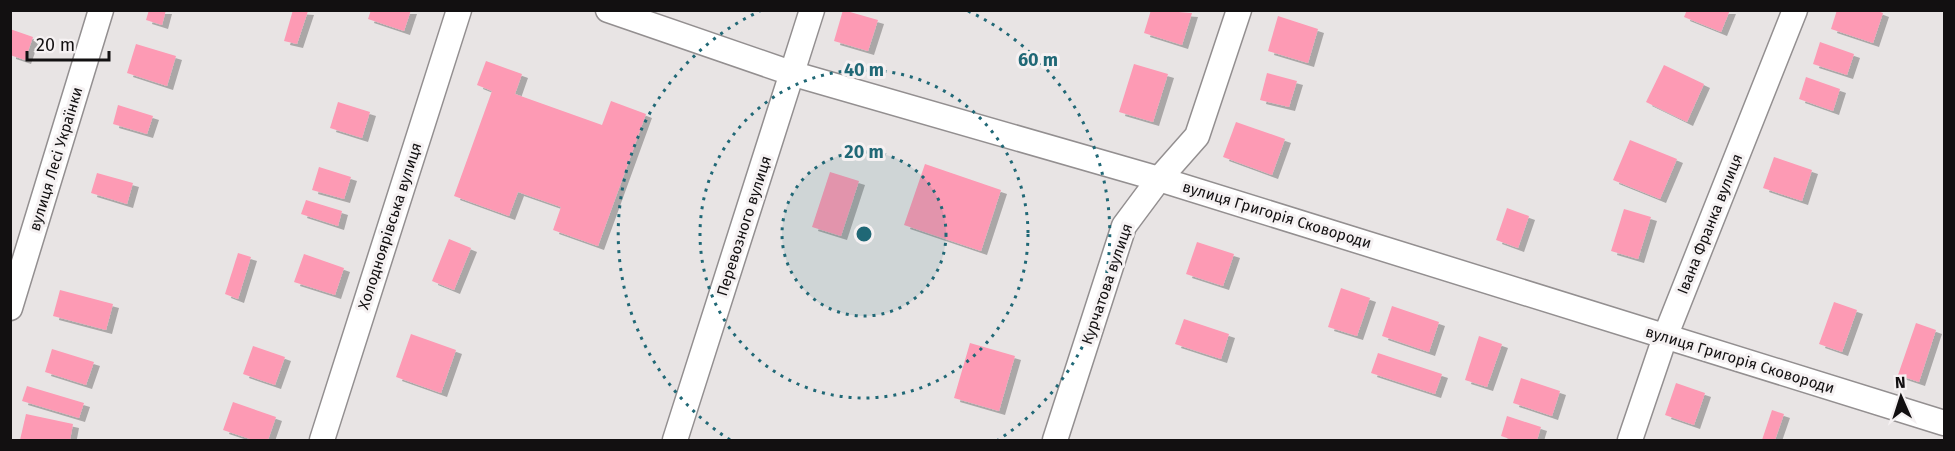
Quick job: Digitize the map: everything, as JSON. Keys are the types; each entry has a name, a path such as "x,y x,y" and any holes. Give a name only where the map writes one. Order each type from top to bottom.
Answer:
{"street":[{"name":"вулиця Лесі Українки","path":"10,308 101,10"},
{"name":"Холодноярівська вулиця","path":"322,441 459,10"},
{"name":"вулиця Григорія Сковороди","path":"608,10 794,74 1159,178 1944,423"},
{"name":"Перевозного вулиця","path":"675,441 794,74 812,10"},
{"name":"Курчатова вулиця","path":"1055,441 1124,226 1159,178 1197,136 1239,10"},
{"name":"Івана Франка вулиця","path":"1630,441 1665,337 1795,10"}],"building":[{"path":"149,10 166,10 162,25 146,20"},
{"path":"293,10 308,11 297,44 284,41"},
{"path":"371,10 411,10 404,31 368,19"},
{"path":"843,10 878,20 868,51 834,41"},
{"path":"1151,10 1192,13 1182,45 1144,33"},
{"path":"1687,10 1730,10 1721,32 1684,17"},
{"path":"1837,10 1875,10 1883,13 1873,43 1831,29"},
{"path":"1278,16 1318,29 1308,63 1268,51"},
{"path":"10,29 33,37 25,60 10,55"},
{"path":"1820,42 1854,54 1847,75 1813,64"},
{"path":"136,44 176,56 167,86 127,73"},
{"path":"486,61 522,74 515,94 602,125 611,101 646,114 598,246 553,230 561,207 518,192 509,216 454,196 492,91 477,85"},
{"path":"1134,64 1168,74 1153,122 1119,112"},
{"path":"1664,65 1704,84 1687,122 1646,102"},
{"path":"1267,73 1297,81 1289,107 1260,100"},
{"path":"1806,77 1840,89 1833,111 1799,99"},
{"path":"338,102 370,112 362,138 330,128"},
{"path":"118,105 153,116 147,134 113,124"},
{"path":"1236,122 1285,139 1272,175 1223,157"},
{"path":"1630,140 1677,159 1660,199 1613,180"},
{"path":"1774,157 1812,170 1802,201 1763,188"},
{"path":"925,164 1001,190 981,251 904,225"},
{"path":"319,167 351,177 344,199 312,190"},
{"path":"830,172 859,181 841,236 812,227"},
{"path":"97,173 133,183 127,204 91,193"},
{"path":"306,200 342,211 338,226 301,214"},
{"path":"1507,208 1529,216 1518,248 1496,240"},
{"path":"1624,209 1651,217 1638,259 1611,251"},
{"path":"449,239 471,248 454,290 432,281"},
{"path":"1197,242 1234,254 1223,286 1186,274"},
{"path":"238,253 251,257 238,299 225,294"},
{"path":"304,254 344,268 335,295 294,282"},
{"path":"1341,288 1370,298 1357,336 1328,327"},
{"path":"60,290 113,304 106,330 53,316"},
{"path":"1834,302 1857,310 1842,352 1819,344"},
{"path":"1392,306 1439,322 1429,352 1382,336"},
{"path":"1184,319 1229,334 1221,359 1175,344"},
{"path":"1916,323 1936,330 1919,382 1898,375"},
{"path":"411,334 456,350 441,393 396,377"},
{"path":"1479,336 1502,344 1487,387 1465,380"},
{"path":"970,343 1015,356 999,411 954,398"},
{"path":"253,346 285,357 275,385 243,374"},
{"path":"52,349 94,362 86,385 45,372"},
{"path":"1378,353 1442,374 1435,394 1371,373"},
{"path":"1521,378 1560,391 1552,416 1513,403"},
{"path":"1676,383 1705,393 1694,425 1665,415"},
{"path":"27,386 84,403 79,418 22,401"},
{"path":"233,402 276,417 268,440 253,440 223,430"},
{"path":"1772,410 1784,414 1775,440 1762,440"},
{"path":"26,414 73,424 70,440 20,440"},
{"path":"1507,416 1541,427 1537,440 1513,440 1501,436"}]}
